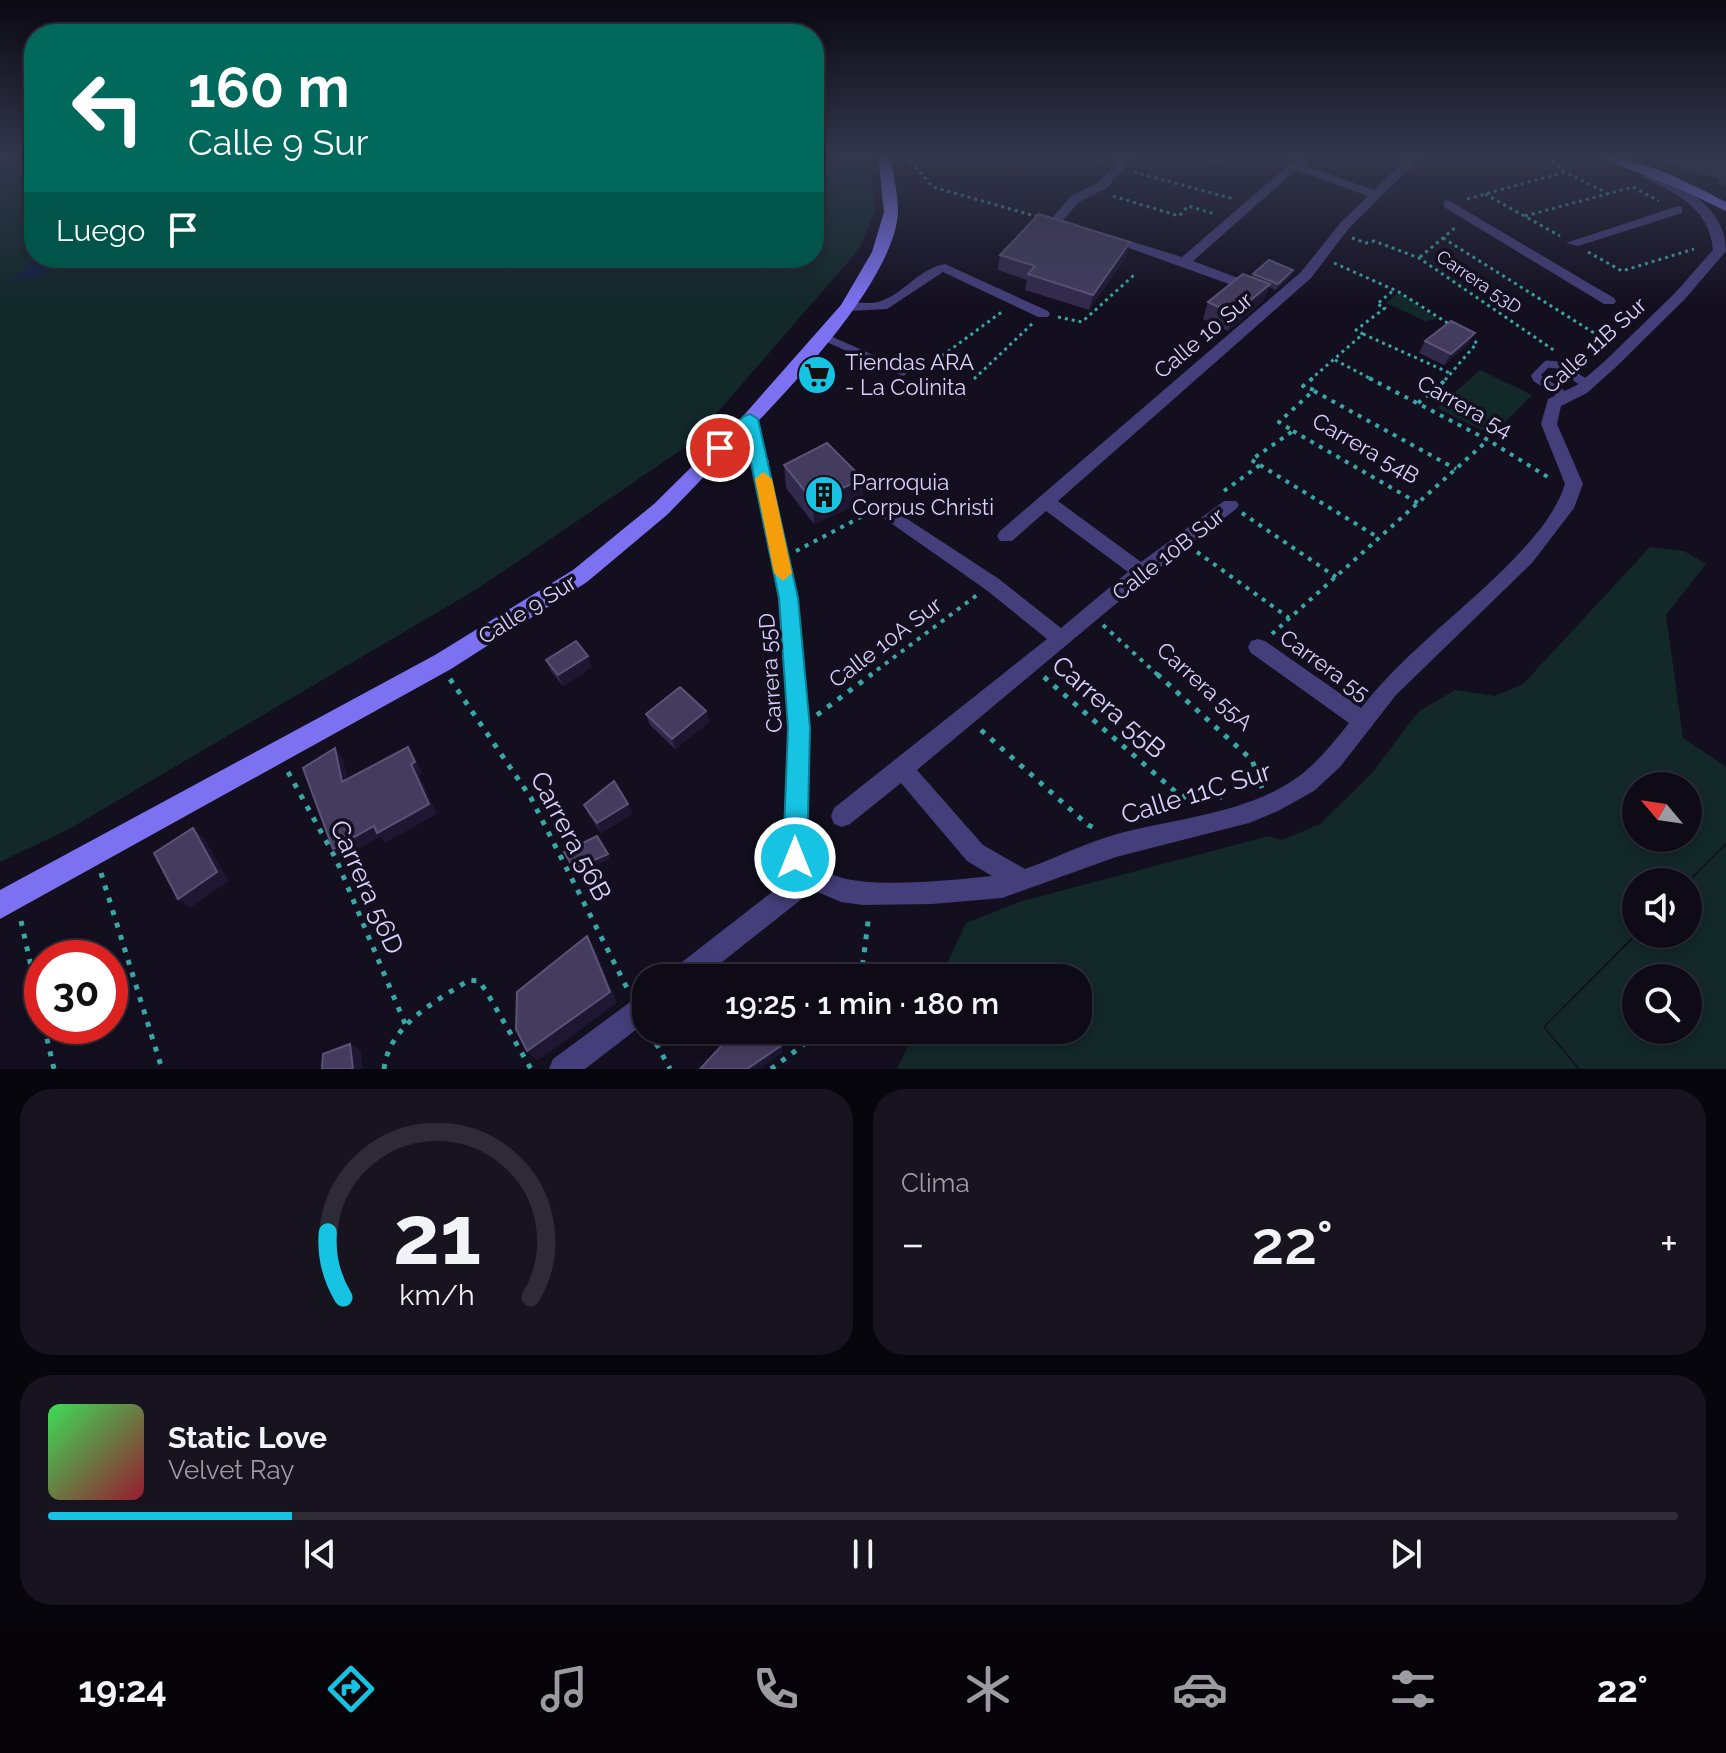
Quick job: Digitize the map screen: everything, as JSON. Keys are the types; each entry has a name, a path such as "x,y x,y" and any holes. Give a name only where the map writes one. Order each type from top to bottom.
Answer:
{"main road":[{"name":"Calle 9 Sur","path":"0,905 443,662 580,576 661,509 750,419 824,337 848,307 879,252 890,206"},
{"path":"720,448 739,451 760,462"}],"street":[{"path":"1069,206 1055,222 1084,231"},
{"path":"1184,262 1249,206"},
{"name":"Calle 10 Sur","path":"1006,536 1181,381 1280,299 1366,206"},
{"path":"1451,206 1609,301"},
{"name":"Calle 11B Sur","path":"1574,493 1574,484 1549,424 1554,403 1587,384 1698,280 1723,251 1713,224 1700,206"},
{"path":"1573,243 1678,210"},
{"path":"1098,235 1184,262 1280,299"},
{"path":"848,307 882,306 938,269 949,268 1043,314"},
{"name":"Carrera 55D","path":"750,419 788,598 799,728 795,858 810,877"},
{"name":"Calle 11C Sur","path":"862,892 1010,886 1111,848 1245,812 1271,802 1320,775 1389,690 1522,561 1568,508 1574,493"},
{"path":"1047,502 1141,572"},
{"name":"Calle 10B Sur","path":"842,816 968,717 1141,572 1230,505"},
{"path":"877,507 992,584 1061,639"},
{"name":"Carrera 55","path":"1258,647 1364,722"},
{"path":"903,770 975,853 1023,881"},
{"path":"975,853 986,887"},
{"path":"700,964 810,877 862,892"},
{"path":"563,1069 632,1024"}],"lane":[{"path":"824,337 903,372"},
{"path":"1566,397 1535,376 1547,364 1558,365 1587,384"}],"path":[{"path":"999,206 1055,222"},
{"path":"1145,206 1179,216 1188,206 1234,219"},
{"path":"1507,206 1622,271 1694,249"},
{"path":"1525,216 1564,206"},
{"path":"1670,206 1678,210"},
{"path":"1419,258 1467,218"},
{"name":"Carrera 53D","path":"1339,234 1366,243 1374,241 1419,258 1557,352"},
{"path":"1443,238 1623,351"},
{"path":"1320,257 1395,289 1451,326"},
{"path":"974,379 1043,314 1082,322 1134,275"},
{"path":"1395,289 1377,304 1385,308 1356,330 1452,374"},
{"path":"931,364 1014,302"},
{"path":"1363,334 1303,386 1456,469"},
{"path":"1418,403 1452,374 1477,343 1464,334"},
{"name":"Carrera 54","path":"1334,360 1488,440 1574,493"},
{"path":"1293,431 1279,422 1314,390"},
{"name":"Calle 10B Sur","path":"1230,505 1218,496 1260,465 1251,460 1293,431"},
{"name":"Carrera 54B","path":"1293,431 1418,503"},
{"path":"1258,647 1488,440"},
{"path":"1260,465 1379,538"},
{"path":"1230,505 1336,577"},
{"path":"780,560 856,521"},
{"path":"1184,542 1289,618"},
{"name":"Calle 10A Sur","path":"799,728 992,584"},
{"name":"Carrera 55A","path":"1092,615 1252,760 1258,781 1271,802"},
{"name":"Carrera 55B","path":"1030,665 1177,793 1191,800 1226,797 1245,812"},
{"name":"Carrera 56B","path":"447,675 531,798 632,991"},
{"path":"968,717 1088,825 1103,832"},
{"name":"Carrera 56D","path":"285,766 336,859 406,1026"},
{"path":"101,873 162,1069"},
{"path":"861,964 862,892"},
{"path":"21,921 25,940"},
{"path":"384,1069 388,1046 406,1026 469,980 479,981 531,1069"},
{"path":"48,1044 54,1069"},
{"name":"Carrera 56B","path":"658,1044 670,1069"},
{"path":"771,1069 804,1044"}],"green space":[{"path":"0,206 24,206 24,268 824,268 824,206 874,206 875,212 860,248 690,444 477,589 71,828 0,862"},
{"path":"1399,292 1437,319 1425,321 1386,303"},
{"path":"1480,370 1532,395 1492,435 1437,408"},
{"path":"1650,547 1684,551 1706,564 1666,615 1683,738 1726,767 1726,843 1701,868 1622,868 1622,947 1543,1027 1578,1069 897,1069 909,1044 1092,1044 1092,964 947,964 966,923 1022,901 1269,836 1282,840 1320,824 1372,773 1418,712 1455,690 1495,696 1523,684"},
{"path":"1726,845 1726,1069 1580,1069 1545,1027 1624,948 1702,948 1702,869"}],"water":[{"path":"25,268 59,268 34,279 11,279"}],"building":[{"path":"1039,214 1130,242 1093,295 1028,274 1035,266 1000,255"},
{"path":"1269,260 1293,270 1278,284 1253,274"},
{"path":"1243,274 1270,284 1234,314 1208,302"},
{"path":"1451,321 1475,333 1451,354 1425,341"},
{"path":"827,443 863,479 813,501 784,465"},
{"path":"576,641 588,656 558,675 546,660"},
{"path":"680,687 706,711 672,739 646,714"},
{"path":"408,747 415,762 411,764 429,804 377,833 374,826 333,849 303,768 335,748 342,782"},
{"path":"614,781 628,804 597,823 584,805"},
{"path":"193,828 217,872 178,899 154,853"},
{"path":"597,836 608,854 574,869 564,852"},
{"path":"587,936 610,992 527,1051 516,1029 517,992"},
{"path":"350,1044 353,1069 322,1069 323,1054"},
{"path":"723,1044 782,1045 747,1069 700,1069"}],"slow traffic":[{"path":"763,479 783,573"}],"place":[{"name":"Tiendas ARA - La Colinita","path":"817,375"},
{"name":"Parroquia Corpus Christi","path":"824,495"}],"route":[{"path":"720,448 750,419 788,598 799,728 795,858"}]}
